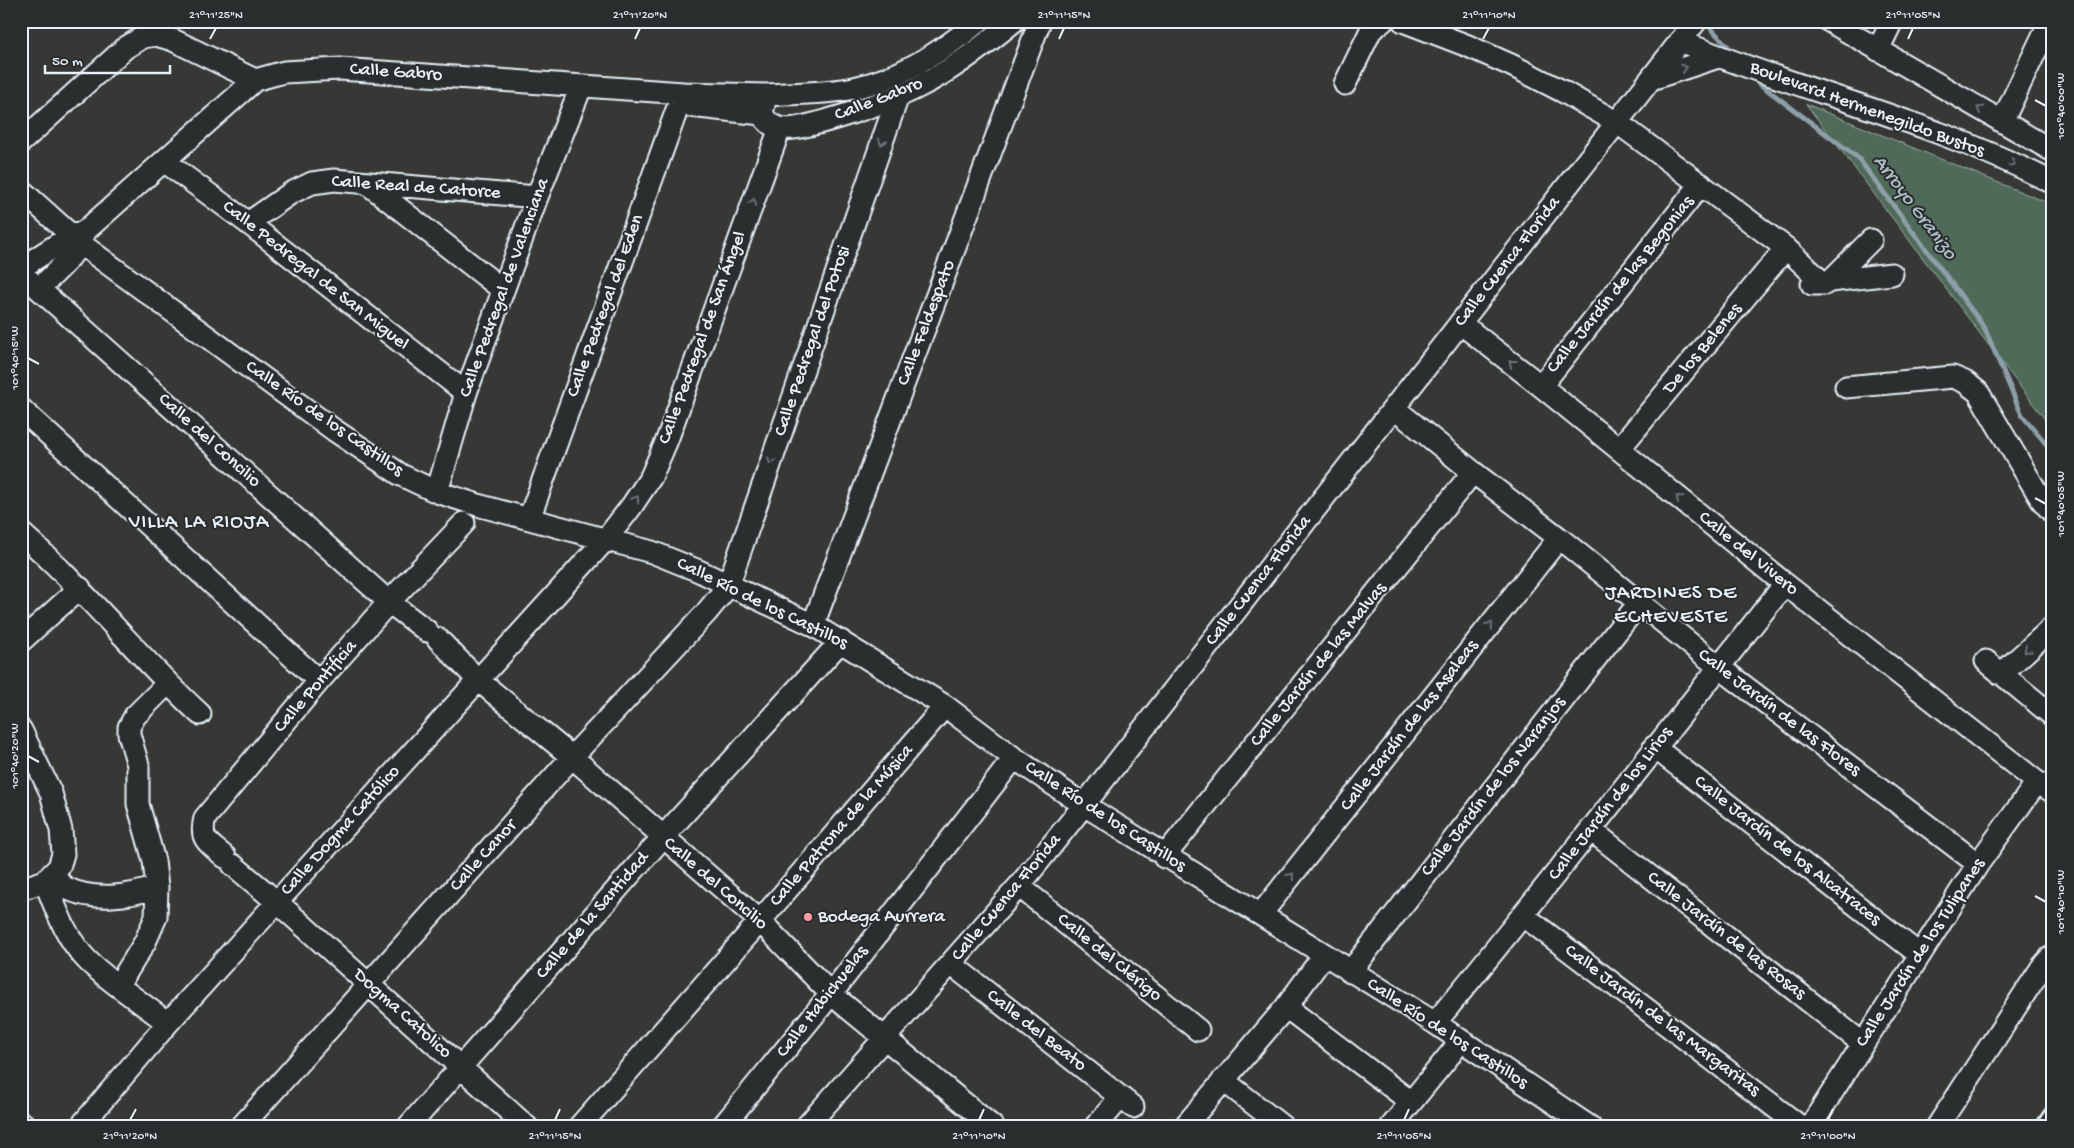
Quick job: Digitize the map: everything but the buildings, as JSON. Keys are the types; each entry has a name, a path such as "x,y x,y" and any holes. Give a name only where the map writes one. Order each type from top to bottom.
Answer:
{"street":[{"name":"Calle Gabro","path":"79,237 255,80 284,72 340,69 581,87 682,99 764,104 885,80 917,64 979,21"},
{"name":"Calle Gabro","path":"780,128 819,122 898,96 921,86 951,67 1014,21"},
{"name":"Calle Feldespato","path":"814,625 1040,21"},
{"path":"1345,84 1371,30 1383,21"},
{"path":"1404,21 1511,65 1618,123 1701,184 1783,252 1827,283 1892,274"},
{"name":"Boulevard Hermenegildo Bustos","path":"1829,21 2053,151"},
{"path":"1878,50 1892,21"},
{"path":"2002,122 2050,21"},
{"name":"Calle Cuenca Florida","path":"806,1127 885,1040 1019,886 1395,409 1689,30"},
{"name":"Boulevard Hermenegildo Bustos","path":"1689,30 1723,59 1852,101 1986,152 2053,183"},
{"path":"21,142 125,48 143,36 156,35 173,40 255,80"},
{"path":"1651,79 1723,59"},
{"name":"Calle Pedregal de Valenciana","path":"437,492 466,393 537,197 581,87"},
{"name":"Calle Pedregal del Potosi","path":"728,586 898,96"},
{"name":"Calle Pedregal del Eden","path":"529,519 682,99"},
{"path":"764,104 771,124 780,128"},
{"name":"Calle Pedregal de San Ángel","path":"607,538 631,508 651,477 667,440 780,128"},
{"name":"Calle Pedregal de San Miguel","path":"164,161 248,223 466,393"},
{"name":"Calle Real de Catorce","path":"248,223 291,193 312,182 334,180 537,197"},
{"path":"368,184 503,290"},
{"name":"Calle Jardín de las Begonias","path":"1541,386 1701,184"},
{"name":"Calle Río de los Castillos","path":"21,190 79,237 370,456 400,475 437,492 652,552 814,625 945,706 1014,758 1164,857 1261,914 1324,956 1435,1023 1590,1127"},
{"path":"21,268 79,237"},
{"path":"39,288 60,268 79,237"},
{"path":"1827,283 1871,240"},
{"name":"De los Belenes","path":"1619,450 1783,252"},
{"name":"Calle del Concilio","path":"21,273 389,602 433,635 478,680 572,757 662,838 760,921 831,994 993,1127"},
{"name":"Calle del Vivero","path":"1460,323 1541,386 1784,584 2045,787"},
{"path":"1846,387 1953,377 1966,382 1978,392 2041,500 2053,513"},
{"path":"21,409 319,681"},
{"name":"Calle Jardín de las Flores","path":"1395,409 1719,667 1978,864"},
{"name":"Calle Jardín de las Malvas","path":"1164,857 1473,472"},
{"name":"Calle Pontificia","path":"277,902 204,839 202,830 206,818 319,681 389,602 464,523"},
{"path":"21,533 80,588 167,684 200,714"},
{"name":"Calle Dogma Católico","path":"80,1127 168,1023 607,538"},
{"name":"Calle Jardín de las Asaleas","path":"1261,914 1559,538"},
{"name":"Calle Jardín de los Lirios","path":"1435,1023 1524,916 1654,747 1784,584"},
{"name":"Calle Canor","path":"241,1127 572,757 706,613 728,586"},
{"path":"21,641 80,588"},
{"name":"Calle Jardín de los Naranjos","path":"1350,972 1639,602"},
{"path":"2053,627 1993,667 2053,716"},
{"name":"Calle de la Santidad","path":"408,1127 662,838 841,641"},
{"path":"118,986 145,942 156,917 157,887 154,860 138,804 138,765 129,734 131,721 167,684"},
{"name":"Calle Patrona de la Música","path":"579,1127 945,706"},
{"path":"21,730 51,793 61,830 63,854 58,867 49,878 21,889"},
{"name":"Calle Jardín de los Alcatraces","path":"1654,747 1920,955"},
{"name":"Calle Habichuelas","path":"722,1127 831,994 1014,758"},
{"name":"Calle Jardín de los Tulipanes","path":"1810,1127 1978,864 2045,787"},
{"name":"Calle Jardín de las Rosas","path":"1590,830 1862,1043"},
{"path":"49,878 65,888 81,893 121,896 157,887"},
{"path":"49,878 57,914 87,960 168,1023"},
{"name":"Calle del Clérigo","path":"1019,886 1198,1030"},
{"name":"Dogma Catolico","path":"277,902 527,1127"},
{"name":"Calle Jardín de las Margaritas","path":"1524,916 1801,1127"},
{"path":"1184,1127 1286,1007 1324,956"},
{"path":"1937,1127 2042,967 2050,958 2053,958"},
{"name":"Calle del Beato","path":"951,964 1127,1102 1095,1127"},
{"path":"1286,1007 1411,1102"},
{"path":"1391,1127 1461,1041"},
{"path":"1223,1080 1283,1127"},
{"path":"2047,1127 2053,1118"},
{"path":"21,1122 27,1127"}],"green space":[{"path":"1806,104 2053,205 2053,430"}],"waterway":[{"name":"Arroyo Granizo","path":"1704,21 1734,53"},
{"name":"Arroyo Granizo","path":"1754,77 1761,85 1858,158 1984,327 2022,415 2053,452"}],"place":[{"name":"Bodega Aurrera","path":"808,917"}],"district":[{"name":"VILLA LA RIOJA","path":"199,523"},
{"name":"JARDINES DE ECHEVESTE","path":"1671,606"}]}
